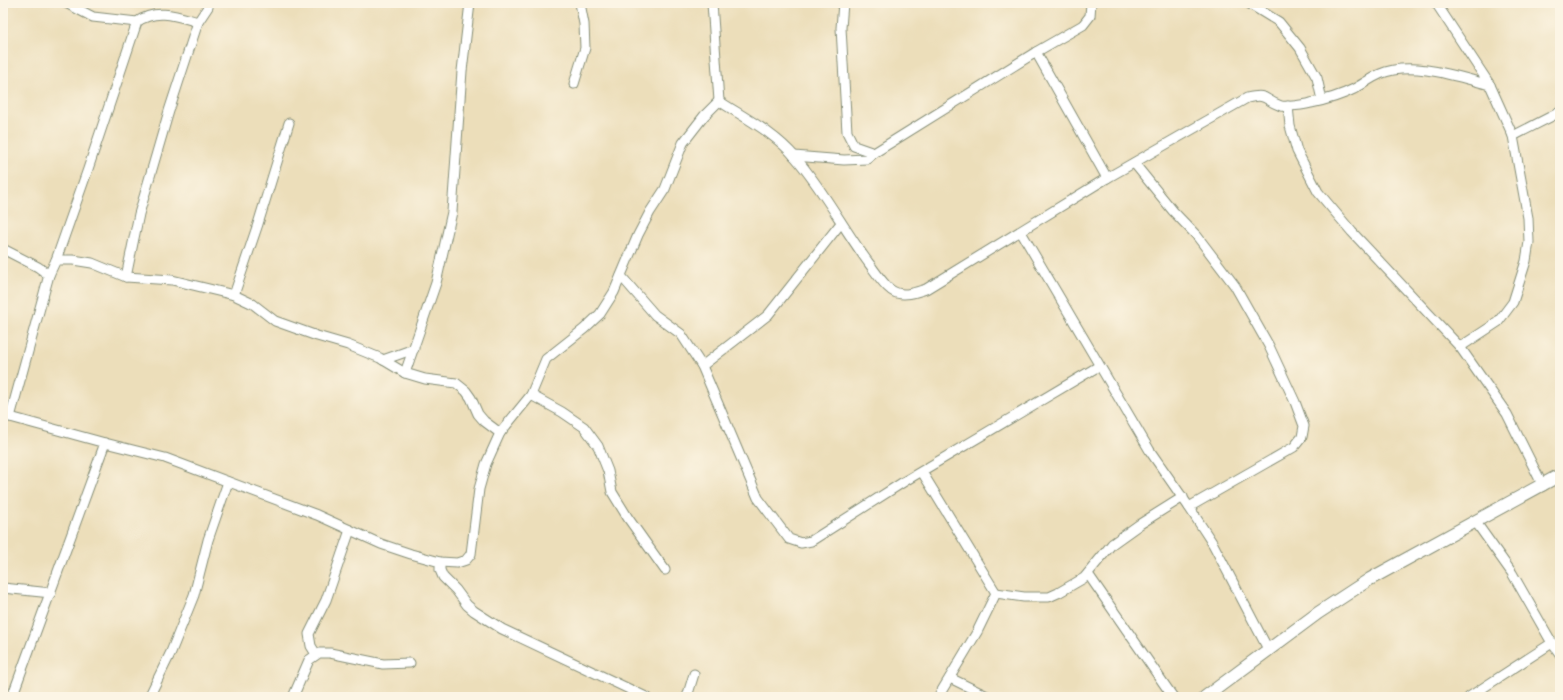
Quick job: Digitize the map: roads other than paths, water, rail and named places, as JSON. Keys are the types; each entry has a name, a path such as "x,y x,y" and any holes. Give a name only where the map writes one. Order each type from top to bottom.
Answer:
{"street":[{"path":"66,3 93,17 137,22 150,15 169,14 198,22"},
{"path":"126,276 139,214 169,111 198,22 209,3"},
{"path":"405,373 436,283 452,212 462,72 470,3"},
{"path":"574,84 584,48 584,24 580,3"},
{"path":"137,22 56,260 49,275 6,416 165,458 317,515 381,544 440,562 457,563 466,560 471,554 471,540 479,489 486,464 500,433 531,395 546,359 584,329 600,314 614,292 644,223 665,189 683,143 704,116 719,101 712,3"},
{"path":"843,3 841,28 847,132 854,146 874,153"},
{"path":"794,156 844,160 867,159 874,153 1036,52 1083,25 1090,16 1091,3"},
{"path":"1248,3 1279,22 1300,48 1317,78 1322,100"},
{"path":"1436,3 1490,85 1513,136 1528,218 1529,242 1526,261 1513,302 1498,322 1460,347"},
{"path":"1036,52 1107,178"},
{"path":"719,101 772,136 794,156 824,196 856,245 892,291 903,294 912,294 926,289 1107,178 1247,98 1259,96 1266,97 1282,106 1310,104 1336,97 1382,73 1414,69 1437,72 1490,85"},
{"path":"1288,106 1290,126 1296,151 1318,192 1352,232 1460,347 1507,414 1543,486"},
{"path":"1513,136 1560,112"},
{"path":"234,295 289,123"},
{"path":"1134,163 1172,211 1197,236 1235,286 1268,346 1295,402 1304,426 1302,437 1294,446 1189,507"},
{"path":"702,366 768,315 841,223"},
{"path":"1021,232 1150,451 1183,497 1213,544 1269,650"},
{"path":"3,249 38,267 49,275"},
{"path":"56,260 73,260 92,263 126,276 172,280 234,295 253,304 275,321 348,345 383,360 405,373 425,379 456,383 472,398 478,414 484,421 500,433"},
{"path":"621,276 655,315 681,334 702,366 758,498 780,529 789,539 795,542 806,543 811,541 922,472 1099,366"},
{"path":"383,360 414,349"},
{"path":"531,395 562,412 584,427 598,446 608,471 612,492 628,518 665,570"},
{"path":"12,697 105,443"},
{"path":"922,472 996,593"},
{"path":"1205,697 1318,613 1370,579 1475,521 1543,486 1560,475"},
{"path":"149,697 171,652 194,596 208,540 228,482"},
{"path":"996,593 1024,597 1049,596 1066,589 1084,578 1112,544 1140,524 1183,497"},
{"path":"1475,521 1512,573 1552,643 1560,654"},
{"path":"316,654 311,646 309,634 326,600 350,530"},
{"path":"440,562 440,570 443,577 474,611 502,628 646,697"},
{"path":"1088,574 1173,697"},
{"path":"3,588 50,592"},
{"path":"938,697 977,632 996,593"},
{"path":"1469,697 1552,643"},
{"path":"293,697 309,660 316,654 330,653 383,664 410,663"},
{"path":"687,697 694,674"},
{"path":"950,678 989,697"}]}
